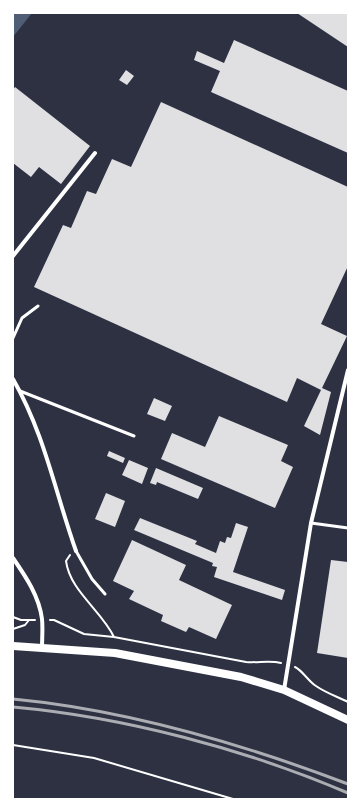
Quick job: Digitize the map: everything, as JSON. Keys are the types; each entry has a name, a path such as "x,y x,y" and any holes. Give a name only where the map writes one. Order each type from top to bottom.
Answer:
{"main road":[{"path":"13,646 115,653 241,677 284,690 348,720"}],"street":[{"path":"13,256 95,153"},
{"path":"284,690 290,664 311,523 348,370"},
{"path":"13,379 26,402 46,452 76,551"},
{"path":"13,558 34,593 42,620 42,648"}],"lane":[{"path":"13,338 22,318 38,306"},
{"path":"20,391 134,436"},
{"path":"311,523 348,528"},
{"path":"76,551 92,579 105,594"}],"path":[{"path":"76,551 68,556 66,561 69,575 109,626 114,637"},
{"path":"13,617 21,620 54,620 84,634 114,637 246,662 257,663 272,661 290,664 300,670 305,677 317,687 348,702"},
{"path":"13,629 25,624 29,620"},
{"path":"13,745 94,758 233,799"}],"water":[{"path":"13,13 32,13 13,37"}],"building":[{"path":"297,13 348,13 348,47"},
{"path":"234,40 348,91 348,153 211,92 220,71 194,60 197,51 224,63"},
{"path":"126,70 134,76 127,85 119,80"},
{"path":"15,87 90,146 61,184 39,167 31,177 13,163 13,90"},
{"path":"161,102 348,187 348,266 321,324 347,336 322,388 331,392 320,435 304,426 321,390 297,378 287,402 34,287 63,225 71,228 87,191 96,194 112,159 131,167"},
{"path":"154,398 172,406 165,421 147,414"},
{"path":"219,416 288,445 281,461 293,467 275,508 161,459 172,433 205,447"},
{"path":"109,451 125,458 123,463 107,456"},
{"path":"129,460 148,468 142,484 122,475"},
{"path":"156,468 203,488 198,499 157,482 156,485 150,483"},
{"path":"106,493 125,501 115,527 95,519"},
{"path":"140,518 197,541 195,544 216,553 220,541 225,543 227,537 231,538 236,523 248,527 233,572 285,590 282,600 214,577 217,567 212,566 213,563 134,530"},
{"path":"132,540 186,565 179,580 232,605 216,639 189,627 186,632 161,621 163,615 129,599 134,591 113,581"},
{"path":"331,560 348,562 348,658 317,653"}],"railway":[{"path":"13,699 99,711 183,730 266,755 348,784"},
{"path":"13,707 98,718 184,737 268,762 348,793"}]}
